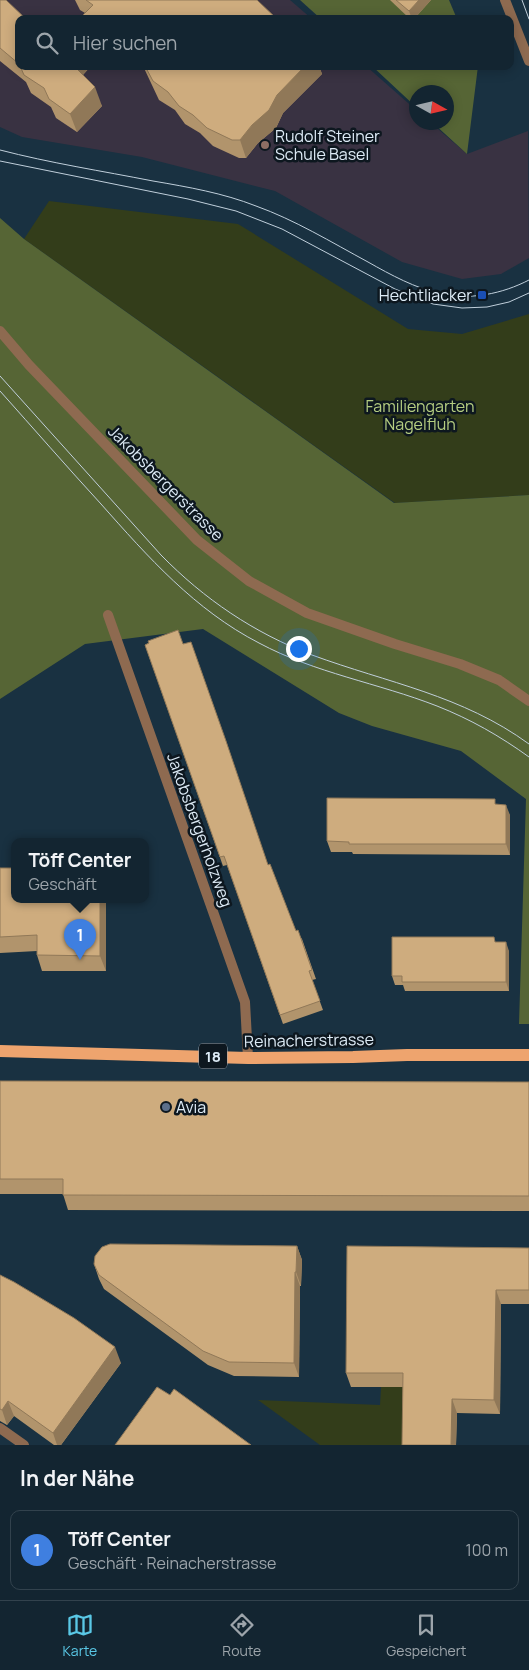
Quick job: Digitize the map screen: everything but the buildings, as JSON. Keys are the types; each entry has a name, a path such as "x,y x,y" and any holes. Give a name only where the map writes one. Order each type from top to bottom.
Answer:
{"main road":[{"name":"Reinacherstrasse","path":"0,1051 248,1058 529,1055"}],"street":[{"path":"505,0 511,15"},
{"path":"514,23 529,61"},
{"name":"Jakobsbergerstrasse","path":"0,331 29,365 197,540 250,581 307,613 395,644 460,664 499,680 529,701"},
{"name":"Jakobsbergerholzweg","path":"108,615 245,1002 248,1058"},
{"path":"0,1428 24,1445"}],"shaded area":[{"name":"Rudolf Steiner Schule Basel","path":"0,0 290,0 307,15 15,15 15,70 371,70 409,104 409,130 439,130 467,154 528,131 529,258 501,274 462,279 402,262 275,191 142,157 22,137 0,127"}],"green space":[{"path":"300,0 449,0 455,15 317,15"},
{"path":"376,70 478,70 467,154 441,130 454,130 454,85 409,85 409,100"},
{"name":"Familiengarten Nagelfluh","path":"49,201 238,224 408,329 462,334 529,314 529,495 395,503 24,239"},
{"path":"0,218 24,239 394,503 529,495 529,1024 519,1024 526,799 461,751 372,726 339,713 203,629 85,644 0,699"},
{"path":"381,1387 408,1387 407,1445 320,1445 258,1400 380,1405"}],"tram line":[{"path":"522,0 529,19"},
{"path":"0,150 57,163 192,188 244,201 327,239 403,281 441,294 475,296 508,289 529,280"},
{"path":"0,161 188,199 236,211 282,229 395,289 433,304 462,308 487,307 509,302 529,293"},
{"path":"0,376 161,555 212,600 250,625 291,646 340,665 424,692 478,713 504,727 529,744"},
{"path":"0,391 155,563 214,615 259,643 302,662 415,698 461,716 529,757"}],"place":[{"name":"Rudolf Steiner Schule Basel","path":"265,145"},
{"name":"Hechtliacker","path":"482,295"},
{"name":"Töff Center","path":"80,960"},
{"name":"Avia","path":"166,1107"}]}
